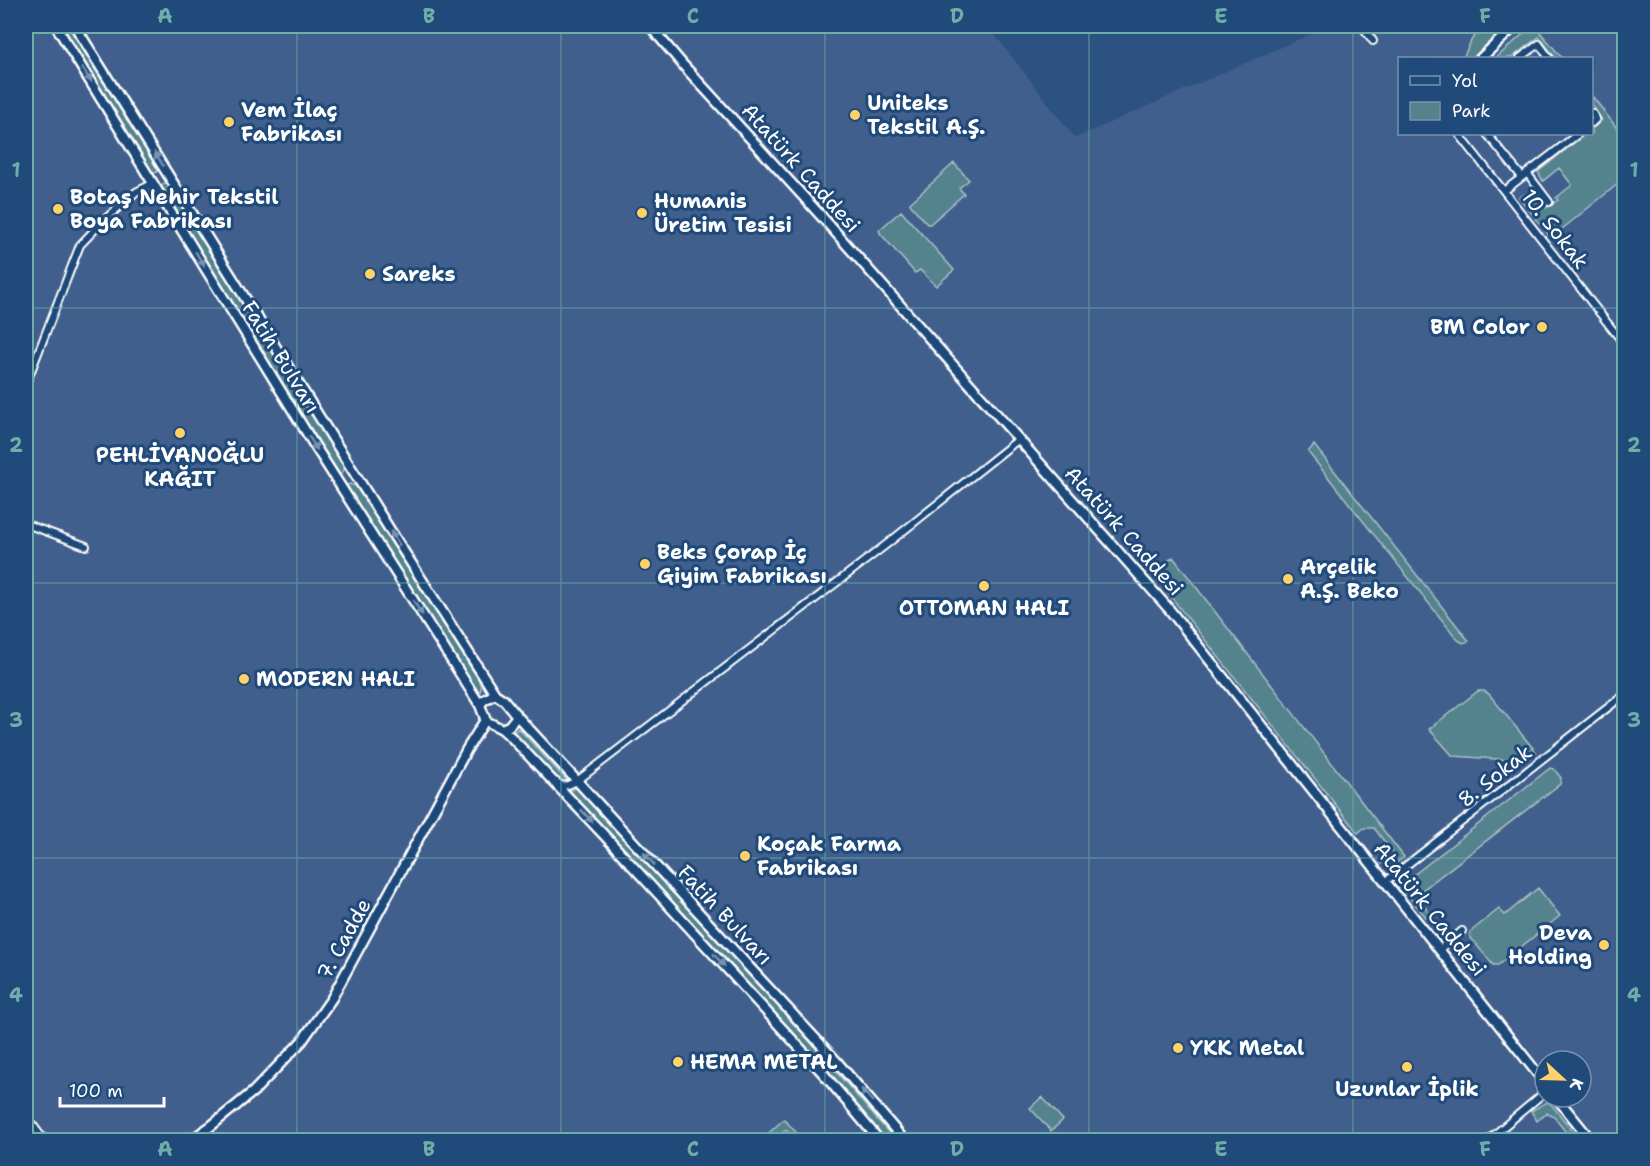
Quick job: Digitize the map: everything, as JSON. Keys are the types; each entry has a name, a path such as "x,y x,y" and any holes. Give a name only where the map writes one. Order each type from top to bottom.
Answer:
{"main road":[{"name":"Fatih Bulvarı","path":"56,26 313,443 480,705 486,720 502,729 541,768 822,1072 879,1140"},
{"name":"Fatih Bulvarı","path":"75,26 495,694 504,700 838,1063 904,1140"},
{"name":"Atatürk Caddesi","path":"650,26 1169,609 1533,1068"},
{"path":"1482,57 1515,26"},
{"path":"480,705 495,694"},
{"path":"502,729 509,726 517,716"},
{"name":"7. Cadde","path":"191,1140 254,1091 302,1041 332,999 467,749 486,720"},
{"path":"1566,1109 1591,1140"}],"street":[{"path":"1362,26 1372,41"},
{"path":"1521,57 1539,44 1548,57"},
{"name":"10. Sokak","path":"1460,135 1624,344"},
{"path":"1488,135 1549,202"},
{"path":"1504,191 1577,135"},
{"path":"26,384 80,245 136,192 154,183"},
{"path":"541,768 562,786 577,781 1019,440"},
{"path":"26,524 86,546"},
{"name":"8. Sokak","path":"1385,882 1624,695"},
{"path":"1440,949 1462,931"},
{"path":"1488,1140 1533,1102"},
{"path":"26,1116 44,1140"}],"shaded area":[{"path":"26,26 988,26 1075,138 1329,26 1624,26 1624,1140 26,1140"}],"green space":[{"path":"59,26 70,26 159,168 157,172 152,174"},
{"path":"1484,26 1507,26 1473,57 1463,57 1472,39"},
{"path":"1532,26 1535,26 1561,57 1555,57 1539,37 1512,57 1497,57"},
{"path":"1593,97 1624,137 1624,179 1551,238 1519,197 1532,191 1546,208 1558,200 1556,198 1572,185 1559,168 1543,181 1538,172 1584,135 1593,135 1593,128 1602,120 1593,106"},
{"path":"954,163 969,180 959,188 964,194 930,224 927,224 910,203"},
{"path":"167,182 345,468 342,473 337,474 174,211 160,186"},
{"path":"901,211 954,270 936,286 920,270 915,273 880,233 879,230"},
{"path":"1314,445 1469,641 1463,643 1458,640 1308,452"},
{"path":"349,484 356,486 482,685 480,692 476,694 345,487"},
{"path":"1173,557 1404,857 1399,861 1391,865 1381,863 1394,854 1374,828 1364,828 1358,833 1152,573"},
{"path":"1478,691 1489,694 1536,752 1525,761 1453,756 1429,729"},
{"path":"518,728 568,782 558,781 512,734"},
{"path":"1550,768 1554,769 1561,778 1560,784 1416,895 1443,931 1440,934 1405,892 1406,881"},
{"path":"577,787 806,1037 895,1140 884,1140 566,789 572,790"},
{"path":"1538,888 1560,916 1498,965 1493,965 1470,937 1470,932 1499,909 1505,915"},
{"path":"1042,1097 1063,1120 1051,1131 1030,1108"},
{"path":"1555,1109 1580,1140 1572,1140 1554,1117 1547,1113 1537,1121 1531,1111"},
{"path":"784,1119 803,1140 781,1140 789,1133 786,1130 774,1140 761,1140"}],"place":[{"name":"Uniteks Tekstil A.Ş.","path":"855,115"},
{"name":"Vem İlaç Fabrikası","path":"229,122"},
{"name":"Botaş Nehir Tekstil Boya Fabrikası","path":"58,209"},
{"name":"Humanis Üretim Tesisi","path":"642,213"},
{"name":"Sareks","path":"370,274"},
{"name":"BM Color","path":"1542,327"},
{"name":"PEHLİVANOĞLU KAĞIT","path":"180,433"},
{"name":"Beks Çorap İç Giyim Fabrikası","path":"645,564"},
{"name":"Arçelik A.Ş. Beko","path":"1288,579"},
{"name":"OTTOMAN HALI","path":"984,586"},
{"name":"MODERN HALI","path":"244,679"},
{"name":"Koçak Farma Fabrikası","path":"745,856"},
{"name":"Deva Holding","path":"1604,945"},
{"name":"YKK Metal","path":"1178,1048"},
{"name":"HEMA METAL","path":"678,1062"},
{"name":"Uzunlar İplik","path":"1407,1067"}]}
